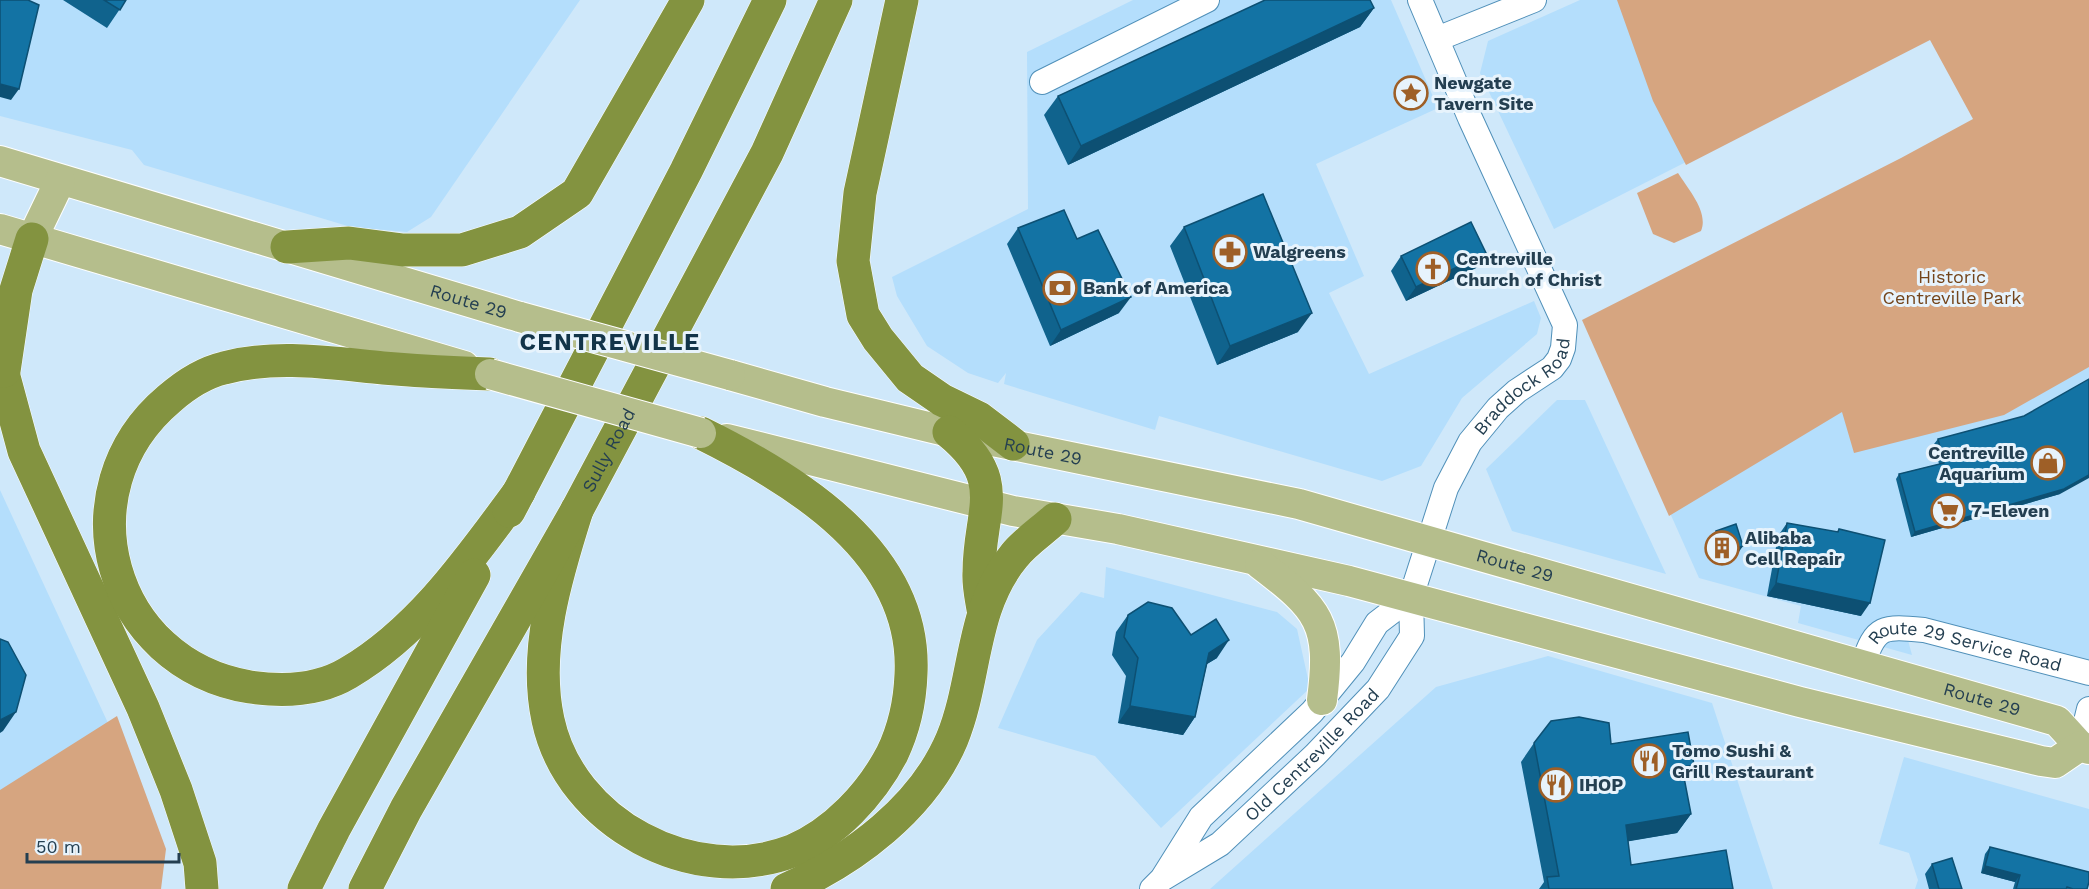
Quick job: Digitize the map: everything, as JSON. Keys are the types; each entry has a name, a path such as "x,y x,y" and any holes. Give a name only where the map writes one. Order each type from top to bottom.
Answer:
{"highway":[{"path":"287,247 349,243 403,250 462,250 520,232 577,193 688,0"},
{"path":"304,889 334,829 519,492 681,181 770,0"},
{"name":"Sully Road","path":"365,889 406,809 577,510 767,153 836,0"},
{"path":"903,0 860,193 853,261 863,315 878,339 910,378 942,400 979,418 1013,444"},
{"path":"32,240 16,290 2,367 24,451 143,708 176,790 200,863 202,889"},
{"path":"490,374 275,361 223,368 187,384 154,411 132,440 117,479 110,514 117,578 134,614 164,647 190,667 234,684 297,691 346,674 390,643 440,593 519,492"},
{"path":"949,432 972,454 981,472 988,505 979,572 983,609"},
{"path":"577,510 560,562 550,607 544,683 548,720 559,751 577,782 616,825 670,855 726,864 759,860 791,852 818,837 863,797 882,772 897,744 906,714 912,656 901,606 886,577 867,550 840,522 765,467 701,433"},
{"path":"787,889 812,878 865,846 918,795 952,739 983,609 1014,556 1055,519"}],"main road":[{"name":"Route 29","path":"0,162 519,317 825,402 949,432 1299,504 1429,540 2057,721 2084,747"},
{"path":"32,240 60,180"},
{"path":"0,229 490,374 701,433 988,505 1118,529 1253,558 1411,597 1800,702 2041,761 2055,763 2084,747"},
{"path":"1253,558 1311,607 1323,631 1326,664 1322,700"}],"street":[{"path":"1042,82 1207,0"},
{"name":"Braddock Road","path":"1420,0 1565,325 1563,348 1552,368 1517,391 1470,442 1446,488 1429,540"},
{"path":"1437,39 1534,0"},
{"name":"Old Centreville Road","path":"1157,884 1220,844 1315,754 1378,689 1412,636 1411,597 1429,540"},
{"name":"Old Centreville Road","path":"1157,884 1201,817 1282,742 1322,700 1353,662 1377,623 1411,597"},
{"name":"Route 29 Service Road","path":"1863,665 1871,639 1882,630 1901,627 1924,630 2089,674"},
{"path":"2084,747 2089,709"}],"shaded area":[{"path":"0,0 580,0 431,217 407,232 351,227 144,165 132,150 0,116"},
{"path":"1133,0 1391,0 1438,108 1316,164 1364,276 1329,293 1369,374 1534,301 1541,318 1537,334 1462,398 1421,466 1382,481 1159,416 1155,430 1004,384 1006,373 998,383 968,373 927,346 897,296 892,277 1028,209 1027,52"},
{"path":"1580,0 1619,0 1686,162 1554,229 1480,73 1488,41"},
{"path":"2089,364 2089,668 1902,618 1912,655 1798,623 1801,606 1699,578 1670,513 1842,409"},
{"path":"1557,400 1585,400 1666,574 1512,531 1486,469"},
{"path":"0,490 108,723 0,791"},
{"path":"1106,567 1277,612 1297,629 1310,688 1161,828 1095,756 998,728 1037,640 1081,592 1104,598"},
{"path":"1548,656 1712,703 1773,889 1210,889 1436,687"},
{"path":"1904,757 2089,809 2089,889 1915,889 1918,880 1909,853 1879,844"}],"green space":[{"name":"Historic Centreville Park","path":"1617,0 2089,0 2089,367 2004,415 1854,453 1842,412 1669,516 1582,320 1973,119 1930,40 1686,165 1653,101"},
{"path":"1678,173 1700,209 1703,224 1701,231 1674,243 1653,234 1637,193"},
{"path":"117,716 166,849 161,889 0,889 0,790"}],"building":[{"path":"0,0 28,0 39,5 19,89 0,84"},
{"path":"104,0 126,0 120,10"},
{"path":"1265,0 1370,0 1374,8 1081,146 1058,96"},
{"name":"Walgreens","path":"1263,194 1312,313 1230,346 1184,227"},
{"path":"1064,210 1077,239 1098,230 1131,297 1061,330 1018,228"},
{"path":"1471,222 1486,253 1416,287 1401,256"},
{"path":"2089,379 2089,475 2064,489 1915,532 1899,474 1944,463 1938,439 2024,416"},
{"path":"1787,523 1838,532 1839,529 1885,540 1870,603 1776,583"},
{"path":"1736,524 1743,546 1723,553 1716,531"},
{"path":"1148,602 1172,608 1191,635 1216,619 1229,640 1209,653 1195,717 1130,706 1138,658 1124,637 1128,615"},
{"path":"0,639 8,642 26,675 16,712 0,720"},
{"path":"1579,717 1609,723 1611,744 1688,732 1694,765 1682,767 1691,814 1626,825 1631,865 1726,850 1733,889 1549,889 1547,877 1559,876 1534,743 1551,721"},
{"path":"1990,847 2089,872 2087,889 2067,887 2066,889 2016,889 2020,875 1985,866"},
{"path":"1952,858 1962,889 1939,889 1932,864"}],"place":[{"name":"Newgate Tavern Site","path":"1411,93"},
{"name":"Walgreens","path":"1230,252"},
{"name":"Centreville Church of Christ","path":"1433,269"},
{"name":"Bank of America","path":"1060,288"},
{"name":"Centreville Aquarium","path":"2048,463"},
{"name":"7-Eleven","path":"1948,511"},
{"name":"Alibaba Cell Repair","path":"1722,548"},
{"name":"Tomo Sushi & Grill Restaurant","path":"1649,761"},
{"name":"IHOP","path":"1556,785"}],"district":[{"name":"CENTREVILLE","path":"610,342"}]}
